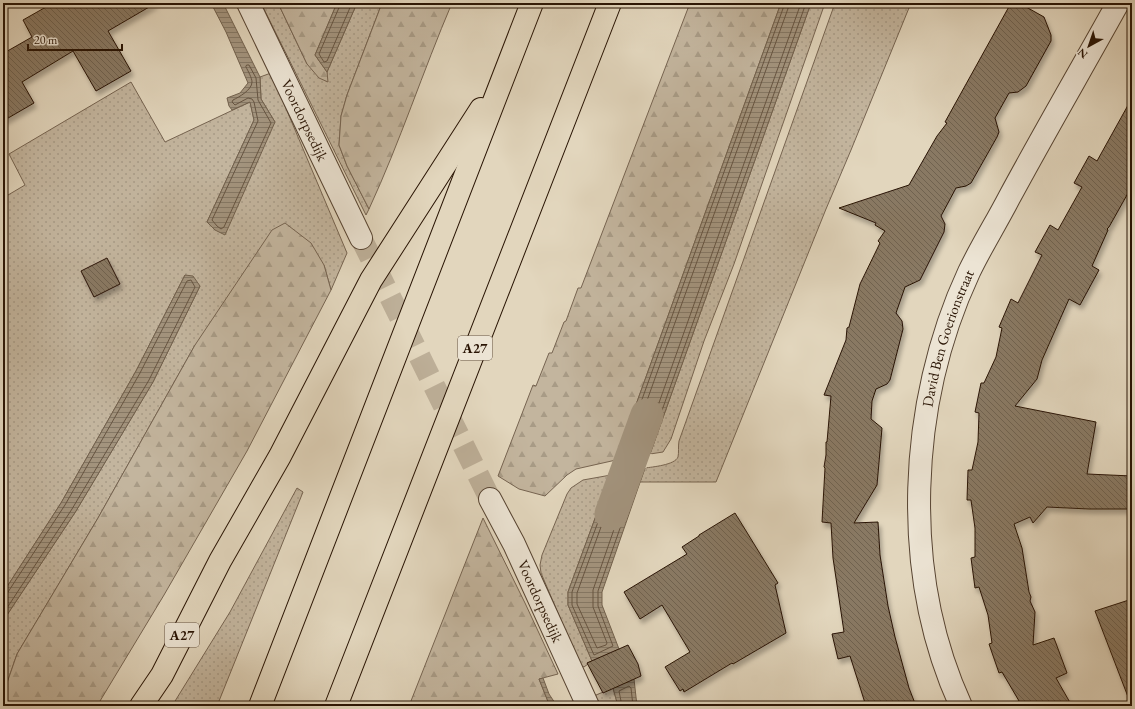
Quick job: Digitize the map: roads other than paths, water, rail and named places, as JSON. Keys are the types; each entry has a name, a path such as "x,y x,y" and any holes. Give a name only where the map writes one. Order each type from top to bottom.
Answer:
{"highway":[{"name":"A27","path":"260,706 532,3"},
{"name":"A27","path":"336,706 610,3"},
{"name":"A27","path":"141,706 162,675 220,561 280,456 370,280 506,71"}],"street":[{"name":"Voordorpsedijk","path":"248,3 360,238"},
{"name":"David Ben Goerionstraat","path":"961,706 949,681 929,610 920,542 918,494 924,423 930,386 947,327 969,272 1118,3"},
{"name":"Voordorpsedijk","path":"490,499 514,544 588,706"}],"water":[{"path":"211,3 223,3 260,77 261,99 275,122 225,235 215,230 207,222 254,120 250,102 232,110 229,106 227,98 240,93 248,83 226,32"},
{"path":"337,3 357,3 327,72 315,55"},
{"path":"781,3 811,3 650,454 616,460"},
{"path":"185,275 193,276 200,286 153,382 76,511 3,621 3,593 61,503 136,371"},
{"path":"645,468 602,592 602,605 619,649 592,661 568,605 568,592 611,475"},
{"path":"543,678 549,694 557,706 544,706 549,704 539,679"},
{"path":"634,679 637,706 618,706 613,688"}],"waterway":[{"path":"611,514 647,415"}],"tunnel":[{"path":"361,238 490,499"}]}
